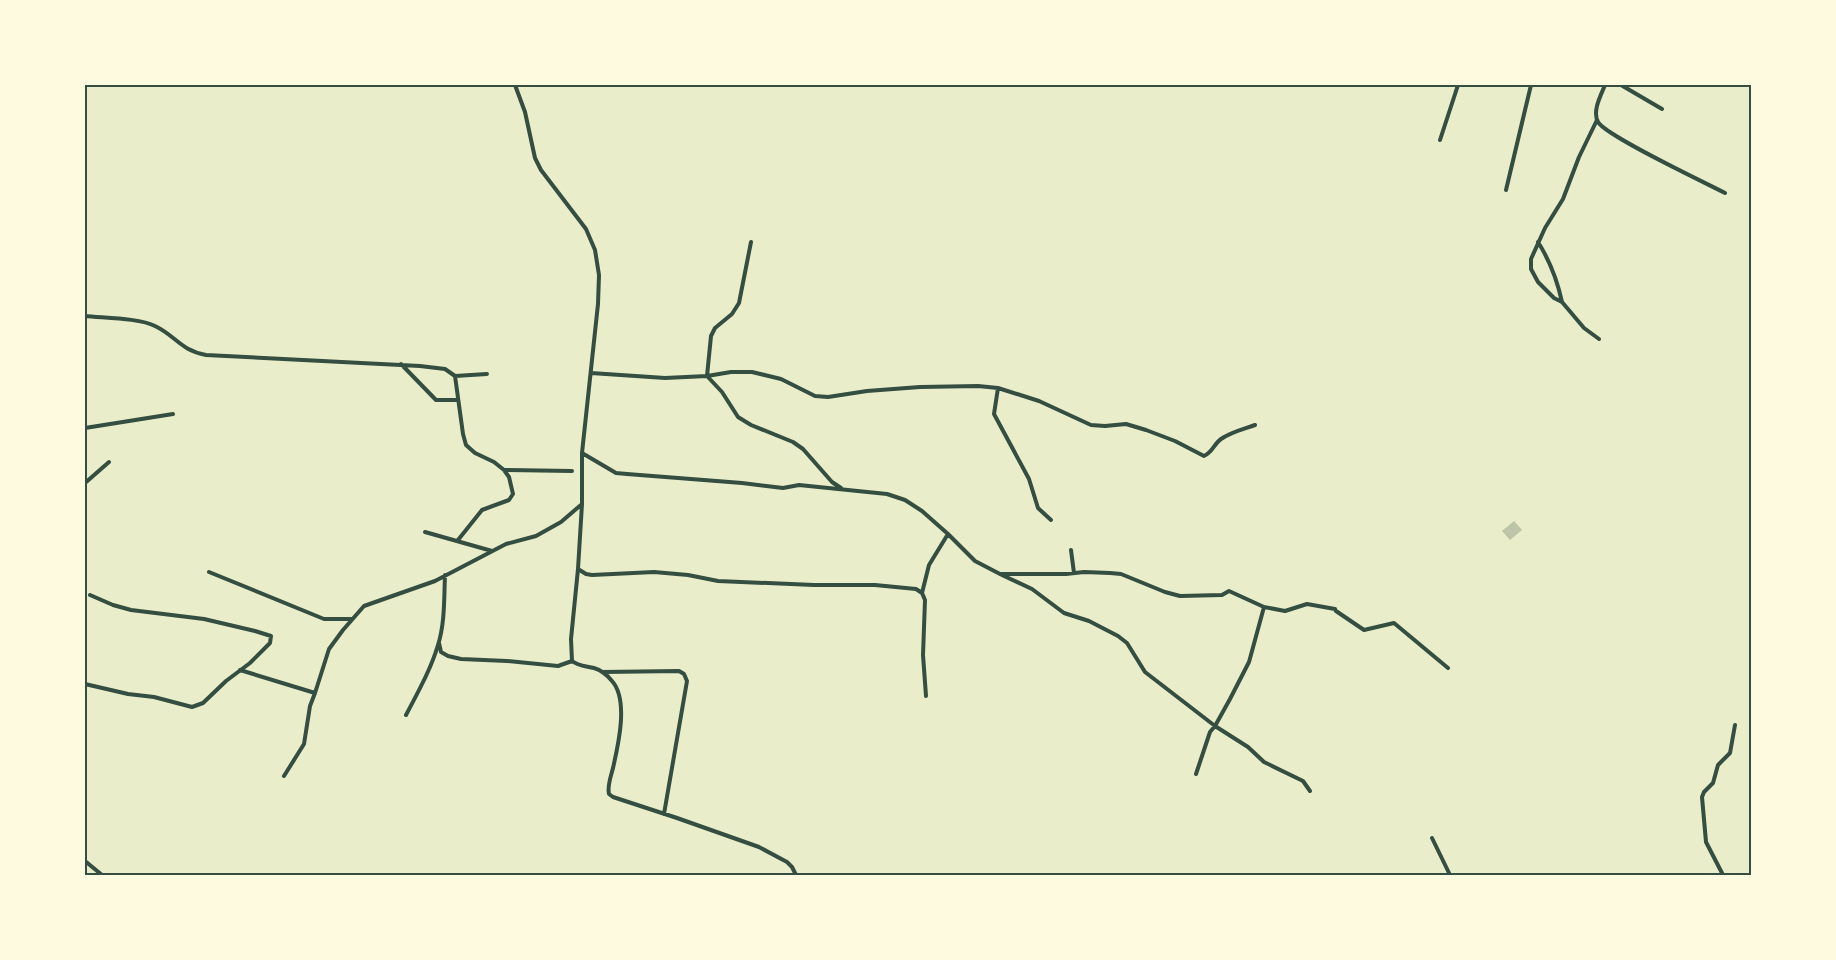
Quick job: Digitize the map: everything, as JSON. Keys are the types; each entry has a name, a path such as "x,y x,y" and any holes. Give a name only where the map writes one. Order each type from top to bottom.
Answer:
{"street":[{"path":"515,85 525,112 534,158 586,230 595,250 598,275 598,304 582,453 582,504 571,639 572,660"},
{"path":"1440,140 1458,85"},
{"path":"1506,190 1531,85"},
{"path":"1599,340 1584,328 1562,302 1554,298 1543,287 1532,269 1531,260 1538,242 1563,199 1579,157 1597,120 1598,103 1605,85"},
{"path":"1621,85 1662,109"},
{"path":"1597,120 1603,128 1621,139 1725,193"},
{"path":"751,242 739,303 732,314 715,328 711,336 707,376 722,392 738,417 751,425 793,442 803,449 832,482 843,489"},
{"path":"1538,242 1550,260 1562,302"},
{"path":"85,316 149,323 160,328 185,348 206,354 401,364 445,369 455,376 486,374"},
{"path":"401,364 436,400 458,400"},
{"path":"591,373 664,378 752,372 781,379 816,396 828,398 867,391 920,387 978,386 998,388 1039,401 1090,425 1126,424 1146,430 1175,441 1204,456 1208,455 1220,440 1255,425"},
{"path":"455,376 466,445 475,453 494,462 504,470 509,477 513,494 509,500 482,510 458,540"},
{"path":"998,388 994,414 1029,480 1038,508 1050,520"},
{"path":"85,428 173,414"},
{"path":"582,453 616,473 783,488 799,485 843,489 887,494 905,500 922,511 975,561 989,570 1032,589 1064,613 1089,621 1127,643 1145,672 1215,726 1248,747 1272,767 1303,781 1310,791"},
{"path":"85,483 109,462"},
{"path":"504,470 572,471"},
{"path":"832,482 832,488"},
{"path":"284,776 304,744 306,719 329,649 364,606 417,588 506,544 543,533 561,522 582,504"},
{"path":"426,532 492,551"},
{"path":"922,593 929,565 948,534"},
{"path":"1071,550 1074,573"},
{"path":"578,569 586,574 654,572 688,575 718,581 814,585 875,585 916,589 922,593 926,600 923,655 926,696"},
{"path":"209,572 324,619 352,619"},
{"path":"1000,574 1121,574 1180,596 1222,595 1229,591 1264,607 1285,611 1307,604 1335,610 1364,630 1394,623 1448,668"},
{"path":"406,715 439,643 445,575"},
{"path":"85,684 128,694 154,696 192,707 203,703 214,691 264,650 270,643 272,636 255,630 204,620 131,610 90,595"},
{"path":"1196,774 1210,732 1249,662 1264,607"},
{"path":"439,643 442,652 448,656 461,659 558,666 572,660"},
{"path":"572,660 579,665 595,668 602,672 615,685 620,700 620,732 609,794 759,847 787,862 796,875"},
{"path":"240,670 315,693"},
{"path":"602,672 680,672 684,674 687,681 664,814"},
{"path":"1723,875 1706,842 1702,797 1704,792 1713,783 1718,765 1730,753 1735,725"},
{"path":"1432,838 1450,875"},
{"path":"85,860 102,875"}],"building":[{"path":"1514,521 1522,530 1510,540 1502,531"}]}
